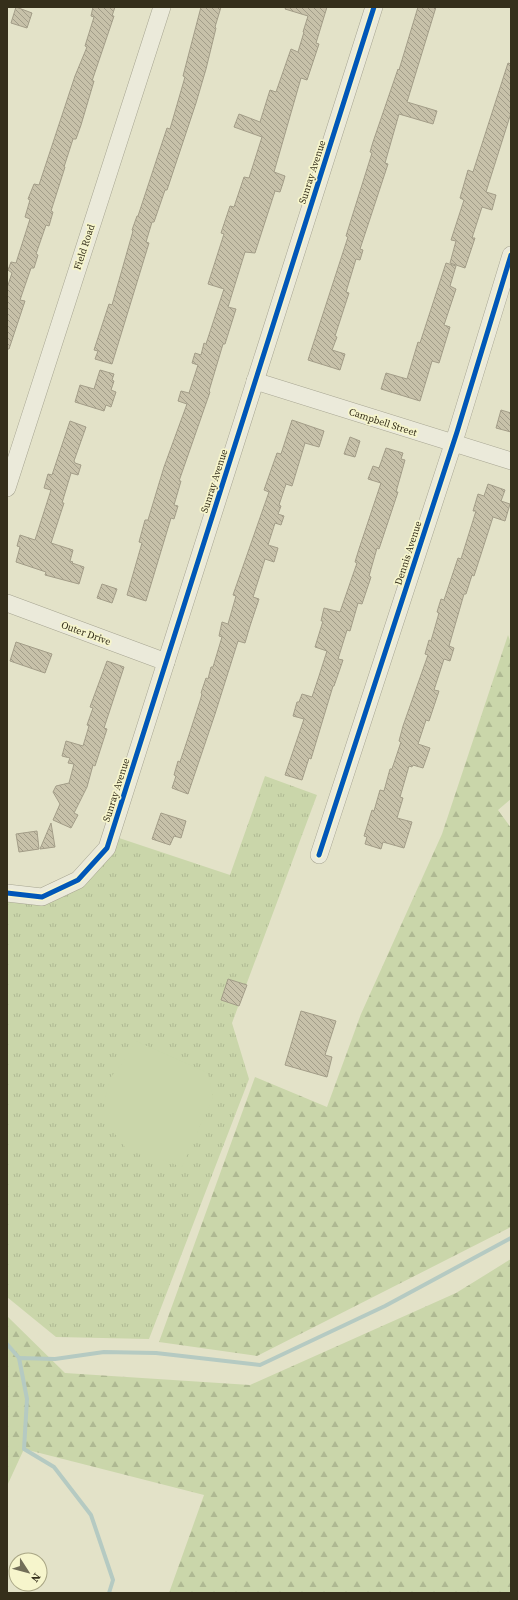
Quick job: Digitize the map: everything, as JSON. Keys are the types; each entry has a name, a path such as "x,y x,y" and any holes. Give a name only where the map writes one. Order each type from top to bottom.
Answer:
{"street":[{"name":"Field Road","path":"7,488 162,7"},
{"name":"Sunray Avenue","path":"7,893 42,896 78,880 107,848 374,7"},
{"name":"Dennis Avenue","path":"319,855 453,444 511,255"},
{"name":"Campbell Street","path":"255,381 511,461"},
{"name":"Outer Drive","path":"7,603 166,662"}],"green space":[{"path":"508,635 511,643 511,799 498,810 511,828 511,1227 257,1356 159,1342 255,1077 327,1107 361,1014 442,834"},
{"path":"265,776 317,795 232,1023 249,1079 149,1339 56,1337 7,1297 7,899 48,896 101,864 119,838 230,875"},
{"path":"136,1041 208,1073 213,1097 182,1167 163,1160 145,1157 125,1147 108,1125 104,1101 111,1077 125,1059"},
{"path":"511,1259 511,1593 169,1593 204,1495 24,1449 7,1486 7,1316 65,1373 250,1385 456,1293"}],"building":[{"path":"16,7 32,13 27,28 11,23"},
{"path":"93,7 115,7 112,16 114,16 92,81 94,81 81,125 76,139 73,139 64,167 51,211 53,212 49,226 46,225 36,254 38,255 34,268 31,268 20,300 25,301 9,349 7,349 7,288 12,273 8,270 11,262 16,263 30,219 25,217 30,200 28,199 34,184 39,185 75,76 87,47 85,46 94,17 91,16"},
{"path":"201,7 221,7 196,103 167,190 165,190 154,222 152,222 146,242 149,243 112,364 95,359 98,351 94,350 109,304 112,305 133,231 132,230 167,128 170,129 185,77 183,76"},
{"path":"286,7 327,7 316,43 319,44 307,80 301,78 274,172 285,176 283,183 280,192 275,191 255,253 245,252 228,307 236,309 225,344 223,344 209,391 210,392 179,481 181,481 174,505 178,506 174,519 171,518 146,601 127,595 142,543 139,542 145,520 148,520 164,467 187,404 178,401 181,391 189,393 198,365 192,363 195,353 201,355 204,343 206,344 224,289 208,284 224,234 221,233 230,206 234,207 244,177 249,178 262,137 234,127 239,114 260,122 270,90 276,92 291,49 298,52 308,16 285,9"},
{"path":"418,7 436,7 407,102 437,111 433,124 399,114 385,163 388,164 360,249 363,250 360,260 356,259 346,292 349,293 335,336 337,337 332,350 345,354 340,370 308,360 348,237 346,236 372,153 370,152 373,142 398,69 399,70"},
{"path":"508,63 511,64 511,113 486,192 496,195 492,210 482,207 472,238 475,238 465,268 450,263 456,241 451,240 464,200 460,198 468,170 473,172"},
{"path":"446,263 456,266 450,286 456,289 444,325 450,327 439,363 432,361 420,401 381,389 386,373 407,379 418,342 420,343"},
{"path":"100,370 114,374 112,380 114,381 111,390 116,392 111,407 106,405 104,411 75,402 80,385 94,389"},
{"path":"501,410 511,413 511,432 496,428"},
{"path":"292,420 324,431 319,447 305,443 292,486 286,484 279,505 281,506 278,514 284,516 281,525 275,523 268,545 278,548 274,562 265,559 253,597 259,599 245,643 238,641 188,794 172,788 176,776 174,775 178,761 180,762 188,738 206,678 208,679 211,667 213,667 222,637 219,636 222,622 228,624 236,596 233,595 269,492 264,490 277,453 281,454"},
{"path":"70,421 86,427 74,461 75,463 81,465 78,475 71,473 62,503 64,503 51,543 73,550 70,561 84,567 79,584 45,575 46,572 16,562 20,547 17,546 20,535 35,540 51,490 44,488 48,474 52,475"},
{"path":"350,437 360,441 355,457 344,454"},
{"path":"386,448 403,453 401,459 405,460 396,492 398,492 379,549 377,548 369,576 371,577 362,604 358,603 350,631 347,630 338,659 343,660 333,686 311,759 309,758 302,780 285,775 304,719 293,716 297,702 299,702 302,694 312,697 327,651 315,647 323,621 321,621 324,608 340,612 357,563 355,562 381,483 368,479 373,466 379,468"},
{"path":"488,484 505,490 501,501 510,504 505,521 493,517 474,576 472,575 466,594 464,594 449,646 454,648 450,661 444,659 434,690 439,691 429,721 426,720 418,744 430,748 423,768 413,765 412,767 409,766 400,797 403,798 397,818 412,822 404,848 383,842 381,849 365,844 367,837 364,836 372,810 374,811 380,790 384,791 390,769 392,769 401,742 399,741 403,726 428,655 425,654 429,640 431,641 439,613 437,612 441,599 444,600 458,558 461,559 476,511 473,511 478,494 484,496"},
{"path":"102,584 117,589 112,603 97,598"},
{"path":"16,642 52,654 45,673 10,661"},
{"path":"107,661 124,667 104,728 107,729 95,766 93,765 87,787 74,813 78,815 71,828 53,820 60,804 53,792 56,786 69,783 74,764 68,763 70,758 62,756 66,741 83,746 89,726 87,725 93,708 90,707"},
{"path":"161,813 186,821 181,838 174,836 170,845 152,839"},
{"path":"51,823 55,847 40,849"},
{"path":"37,831 39,849 19,852 16,834"},
{"path":"228,979 247,985 239,1006 221,1000"},
{"path":"301,1011 336,1021 325,1055 332,1057 327,1077 285,1065"}],"waterway":[{"path":"109,1593 113,1580 91,1515 54,1467 24,1449 27,1399 19,1358 55,1359 104,1352 156,1353 260,1365 385,1306 511,1238"},
{"path":"7,1344 19,1358"}],"cycle path":[{"path":"7,893 42,897 78,880 107,848 374,7"},
{"path":"319,855 457,432 511,255"}]}
